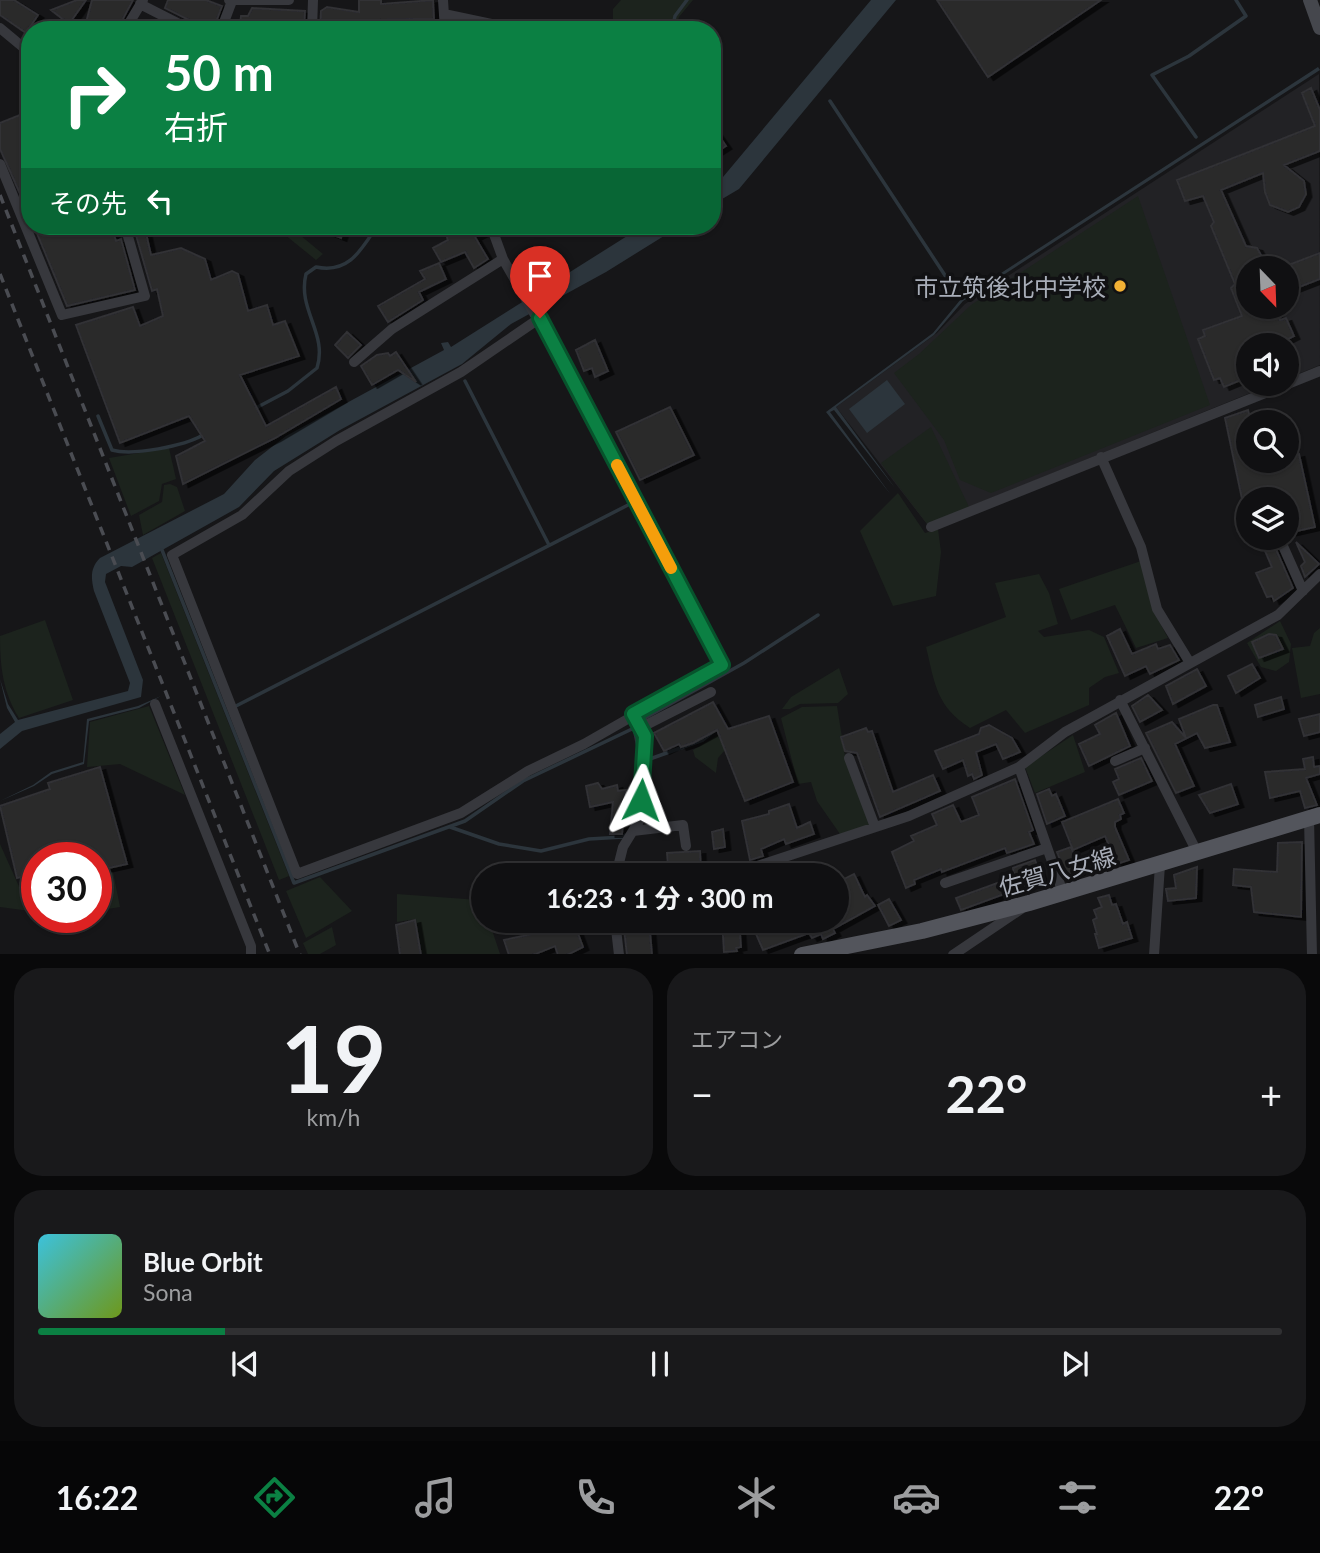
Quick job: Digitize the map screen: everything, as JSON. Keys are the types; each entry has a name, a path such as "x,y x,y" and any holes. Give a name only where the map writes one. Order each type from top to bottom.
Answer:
{"main road":[{"name":"佐賀八女線","path":"802,954 922,931 1030,903 1314,817"}],"street":[{"path":"224,21 230,1 289,0"},
{"path":"312,21 313,0"},
{"path":"443,0 444,21"},
{"path":"1310,0 1320,28"},
{"path":"130,21 141,2 175,21"},
{"path":"444,14 477,21"},
{"path":"0,28 21,46"},
{"path":"0,164 21,215"},
{"path":"29,235 62,315 145,296 128,235"},
{"path":"494,235 503,259 535,315 540,318 722,665 461,813 297,874 172,555 242,515 289,471 336,441 461,372 540,318"},
{"path":"354,362 392,329 503,259"},
{"path":"931,527 1320,371"},
{"path":"1101,457 1141,547 1157,609 1191,663"},
{"path":"1286,550 1306,588 1320,592"},
{"path":"770,863 909,816 1019,767 1065,732 1278,615 1320,574"},
{"path":"640,729 710,692"},
{"path":"1121,700 1197,852"},
{"path":"155,704 251,946 251,954"},
{"path":"619,863 623,847 639,821 645,736 633,714"},
{"path":"1115,761 1145,748"},
{"path":"849,758 875,827"},
{"path":"1019,767 1062,893"},
{"path":"1312,954 1314,817"},
{"path":"633,831 683,825 686,846"},
{"path":"944,883 1047,848"},
{"path":"1154,954 1160,865"},
{"path":"953,954 1030,903"},
{"path":"617,933 619,954"}],"shaded area":[{"path":"621,0 693,0 678,21 613,21 613,9"},
{"path":"871,0 896,0 739,189 721,200 723,177"},
{"path":"1318,67 1320,70 963,301 934,335 836,407 895,488 834,410 830,412 891,495 826,412 933,333 961,299"},
{"name":"市立筑後北中学校","path":"1319,74 1320,365 1299,374 1299,333 1236,333 1236,396 1243,396 927,524 836,407 937,333 965,304"},
{"path":"1138,196 1210,405 991,493 960,480 944,440 894,373 919,354 971,305"},
{"path":"285,235 300,235 323,254 316,260"},
{"path":"629,235 666,235 606,272 511,324 462,364 340,430 274,471 239,507 132,567 121,566 106,574 105,582 143,680 141,697 22,731 0,749 0,734 15,722 7,708 0,679 8,704 18,720 128,691 130,683 94,591 93,569 100,558 224,494 255,460 286,436 444,350 441,343 448,342 451,347"},
{"path":"887,380 905,404 867,433 849,409"},
{"path":"931,427 969,507 927,524 881,463"},
{"path":"169,448 176,479 162,484 159,501 131,516 109,458"},
{"path":"164,485 177,487 185,511 143,535 139,515 162,502"},
{"path":"898,493 925,533 938,529 941,552 936,596 893,606 860,531"},
{"path":"161,553 289,876 279,880 152,558"},
{"path":"1141,561 1153,610 1168,638 1136,648 1115,605 1071,620 1059,589"},
{"path":"1039,574 1049,593 1058,624 1038,631 1044,637 1089,630 1104,637 1119,673 1105,677 1089,688 1089,705 1025,733 1006,710 970,728 950,711 939,693 926,647 1006,617 995,583"},
{"path":"45,620 73,700 19,718 9,699 4,679 0,636"},
{"path":"1280,621 1291,644 1289,662 1276,671 1261,667 1247,643"},
{"path":"1320,628 1320,694 1301,698 1292,648 1310,646 1314,633"},
{"path":"839,668 848,694 838,703 800,704 790,709 782,709 791,697"},
{"path":"161,696 139,708 89,721 84,764 52,774 34,786 0,801 33,785 51,772 83,762 87,719 138,706"},
{"path":"149,706 185,795 120,764 87,767 90,722"},
{"path":"837,706 845,756 872,824 840,834 817,801 811,782 798,784 781,718 802,707"},
{"path":"718,735 725,750 718,758 716,773 695,757 693,750"},
{"path":"1073,735 1085,772 1035,793 1025,767"},
{"path":"0,844 21,891 21,910 0,907"},
{"path":"112,872 113,872 120,907 112,908"},
{"path":"320,877 352,911 306,938 286,891"},
{"path":"397,894 471,899 471,933 493,933 500,954 422,954 416,919 397,922"},
{"path":"332,927 336,945 320,954 308,954 303,943"}],"building":[{"path":"0,0 14,0 38,15 34,21 21,21 21,30 0,15"},
{"path":"77,0 86,0 71,21 65,21 51,10"},
{"path":"92,0 133,0 122,21 86,21"},
{"path":"168,0 206,0 222,6 216,21 191,21 165,8"},
{"path":"359,0 381,0 381,4 433,0 434,19 320,21 321,11 327,7 359,12"},
{"path":"937,0 1101,0 988,77"},
{"path":"252,8 305,11 304,21 241,21 241,16 248,16"},
{"path":"1311,88 1320,110 1320,151 1284,165 1304,181 1306,194 1299,207 1288,212 1270,205 1265,192 1263,173 1221,190 1246,246 1257,248 1261,255 1236,256 1236,301 1231,288 1235,284 1211,226 1214,222 1203,196 1185,201 1177,180 1315,126 1302,93"},
{"path":"21,115 21,196 0,149 0,123"},
{"path":"38,235 114,235 116,241 121,239 135,290 67,306"},
{"path":"136,235 146,235 151,255 181,248 205,259 211,280 232,271 238,274 248,311 267,305 273,325 285,321 299,356 240,375 266,426 336,387 341,399 275,438 183,484 176,456 205,441 189,416 120,443 76,325 133,307 140,326 163,316 157,289 152,291"},
{"path":"446,235 479,235 475,237 488,259 474,268 465,252 441,262 433,248 448,240"},
{"path":"1320,253 1320,279 1299,287 1299,261"},
{"path":"439,263 446,279 419,292 423,300 388,322 378,306 425,279 420,271"},
{"path":"1236,318 1286,319 1293,333 1236,333 1236,382 1224,387 1220,378 1214,380 1198,339 1205,336 1203,330"},
{"path":"347,332 361,345 348,358 335,345"},
{"path":"595,340 608,371 595,377 592,368 584,371 576,350"},
{"path":"396,352 416,382 398,370 372,385 361,366 377,355 388,353 390,356"},
{"path":"670,407 694,455 640,480 616,432"},
{"path":"1236,414 1236,470 1225,418"},
{"path":"1299,454 1315,527 1299,531 1299,487 1239,487 1237,473 1299,473"},
{"path":"1299,545 1319,564 1305,577 1301,566 1305,562"},
{"path":"1276,550 1293,588 1274,601 1272,596 1267,597 1256,573 1272,567 1265,551"},
{"path":"1120,629 1132,654 1156,644 1158,649 1170,645 1179,660 1150,674 1146,666 1125,676 1107,636"},
{"path":"1269,634 1276,635 1283,649 1259,658 1252,642"},
{"path":"1252,664 1260,678 1236,693 1228,676"},
{"path":"1197,669 1206,686 1173,704 1166,686"},
{"path":"1148,695 1162,710 1140,722 1132,706"},
{"path":"1281,697 1284,709 1258,717 1255,705"},
{"path":"713,702 728,729 769,716 793,782 745,801 717,730 693,743 681,747 679,744 664,751 654,733"},
{"path":"1217,705 1230,742 1205,748 1197,733 1175,744 1194,786 1176,793 1146,733 1172,722 1186,738 1179,719"},
{"path":"1116,713 1130,746 1089,766 1079,744 1100,734 1095,725"},
{"path":"1320,714 1320,732 1304,736 1299,719"},
{"path":"989,725 1012,738 1020,752 1003,759 996,744 976,752 982,775 974,779 972,774 968,776 963,760 943,769 935,751 979,734 981,728"},
{"path":"866,728 868,732 872,731 893,792 933,775 940,791 880,817 857,753 845,751 841,737"},
{"path":"1313,757 1314,767 1320,766 1320,774 1306,778 1317,805 1305,808 1300,791 1270,798 1265,772 1305,769 1303,759"},
{"path":"1141,758 1152,781 1119,795 1113,782 1119,779 1115,769"},
{"path":"100,767 127,864 112,867 112,842 21,842 21,877 17,878 0,806 50,789 48,783"},
{"path":"1015,779 1033,830 1029,832 1034,844 1007,853 1005,848 942,872 941,869 914,880 915,884 906,888 892,852 914,841 911,836 937,825 932,814 953,805 961,822 979,815 972,797"},
{"path":"598,783 602,789 617,785 618,791 626,790 622,834 610,834 613,802 590,807 586,786"},
{"path":"1231,784 1238,804 1210,813 1199,795"},
{"path":"1049,789 1052,796 1056,794 1065,816 1047,824 1037,794"},
{"path":"1118,799 1124,813 1120,815 1121,819 1115,822 1115,827 1129,860 1117,864 1105,836 1073,850 1062,822"},
{"path":"789,804 797,828 810,822 814,834 786,844 784,839 761,849 763,856 750,860 742,821 769,814 769,811"},
{"path":"723,829 725,847 714,849 712,832"},
{"path":"1302,842 1301,917 1254,912 1251,887 1233,885 1234,869 1277,872 1278,843"},
{"path":"1071,847 1081,871 1067,877 1057,852"},
{"path":"700,851 701,863 668,863 667,853"},
{"path":"1035,860 1042,880 961,910 956,898 1003,881 1014,875 1013,868"},
{"path":"1197,867 1196,898 1168,901 1166,889 1176,888 1174,875"},
{"path":"854,874 865,897 867,895 875,906 849,920 849,876"},
{"path":"1109,895 1112,905 1116,904 1123,924 1127,922 1132,938 1099,948 1093,920 1097,918 1094,910 1102,907 1098,898"},
{"path":"889,899 901,920 889,926 878,905"},
{"path":"415,920 421,954 400,954 396,925"},
{"path":"536,933 578,933 583,947 569,954 558,954 555,946 535,954 509,954 504,940"},
{"path":"624,933 650,933 652,954 627,954"},
{"path":"723,933 740,933 741,947 736,948 737,951 724,952"},
{"path":"756,933 809,933 763,950"},
{"path":"809,933 835,933 823,939 821,934 812,938"}],"waterway":[{"path":"674,21 687,0"},
{"path":"1196,137 1152,75 1189,56 1246,16 1236,0"},
{"path":"830,101 954,289"},
{"path":"254,409 288,391 317,368 319,344 305,299 306,274 316,267 337,267 346,263 371,235"},
{"path":"465,381 549,545"},
{"path":"98,416 112,450 121,452 158,449 203,435"},
{"path":"234,707 628,505"},
{"path":"162,550 294,883 465,821 523,781 634,728 638,747"},
{"path":"645,718 744,663 818,615"},
{"path":"647,760 703,740 714,731"},
{"path":"450,827 499,844 541,851 589,839 625,835"}],"railway":[{"path":"0,195 300,954"},
{"path":"0,274 270,954"}],"slow traffic":[{"path":"617,465 671,568"}],"place":[{"name":"市立筑後北中学校","path":"1120,286"}],"route":[{"path":"540,318 722,665 633,714 645,736 641,800"}]}
